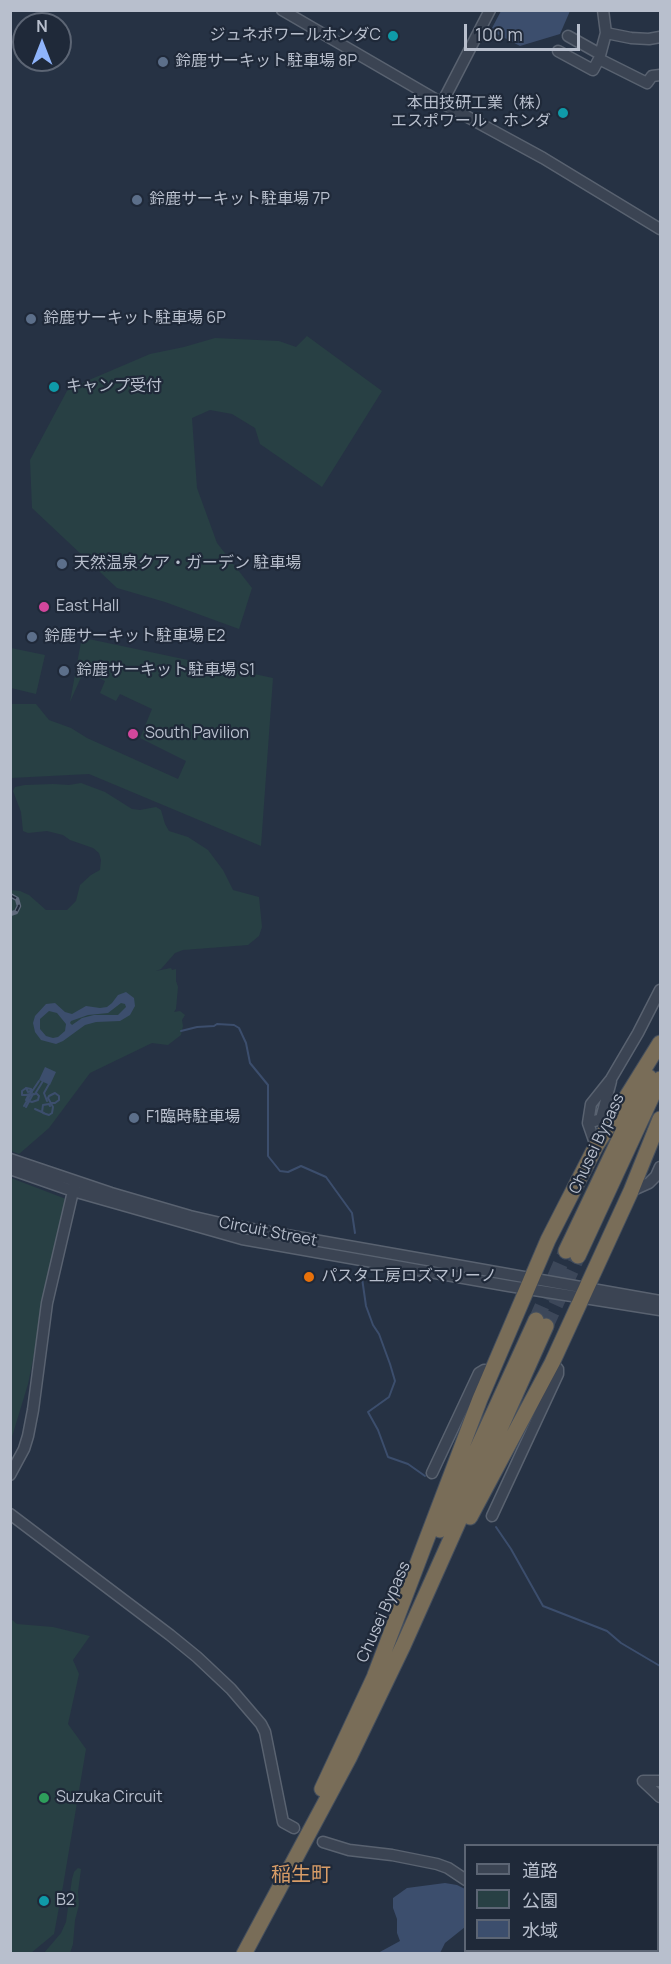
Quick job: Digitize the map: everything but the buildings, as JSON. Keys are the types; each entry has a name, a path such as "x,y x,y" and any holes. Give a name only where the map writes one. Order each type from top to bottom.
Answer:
{"highway":[{"path":"375,1675 491,1371 548,1240 596,1146 660,1043"},
{"name":"Chusei Bypass","path":"660,1053 572,1253 660,1079"},
{"path":"431,1585 462,1533 552,1363 631,1191 660,1119"},
{"name":"Chusei Bypass","path":"244,1953 263,1918 349,1758 431,1585 541,1323 263,1918"}],"street":[{"path":"282,10 441,103 543,158 660,230"},
{"path":"441,103 490,10"},
{"path":"558,51 593,70 606,33 603,10"},
{"path":"606,33 631,38 660,37"},
{"path":"568,36 647,83 652,76 660,75"},
{"path":"596,1146 588,1124 591,1104 611,1079 660,990"},
{"name":"Circuit Street","path":"10,1159 74,1186"},
{"path":"631,1191 649,1183 656,1176 660,1167"},
{"name":"Circuit Street","path":"10,1169 74,1186 242,1239 584,1292"},
{"path":"10,1475 24,1449 28,1436 47,1303 74,1186"},
{"path":"584,1292 660,1301"},
{"path":"584,1292 660,1310"},
{"path":"492,1516 558,1374 558,1369 552,1363"},
{"path":"432,1473 479,1373 484,1370 491,1371"},
{"path":"10,1514 197,1657 247,1706 261,1724 268,1743 283,1822 294,1828"},
{"path":"660,1781 643,1781 660,1797"},
{"path":"323,1842 349,1850 392,1855 437,1864 448,1868 464,1879"}],"green space":[{"path":"307,336 382,391 322,487 260,444 255,428 232,414 210,410 192,418 197,488 217,543 252,588 239,629 165,602 117,588 32,508 30,460 68,389 150,354 215,338 279,341 296,347"},
{"path":"84,638 273,678 261,846 89,774 11,778 11,704 36,704 49,720 71,728 87,738 178,779 186,761 140,738 152,709 120,694 116,701 100,693 105,681 99,678 101,672 86,666 70,702 81,642"},
{"path":"11,648 45,655 36,694 11,688"},
{"path":"81,783 105,792 132,809 156,807 161,810 169,831 188,837 208,850 223,870 233,890 259,897 262,927 259,936 248,945 183,950 175,953 161,969 156,971 176,969 178,987 174,1012 180,1011 185,1015 182,1020 181,1035 168,1045 152,1043 90,1073 49,1128 19,1154 11,1151 11,890 29,895 46,910 67,910 76,901 80,885 100,870 101,860 99,853 93,848 70,840 63,835 47,831 28,833 23,831 21,812 13,791 15,787 25,785"},
{"path":"11,1178 66,1199 28,1384 11,1440"},
{"name":"Suzuka Circuit","path":"11,1619 17,1624 53,1627 90,1636 73,1660 79,1674 68,1724 86,1749 63,1886 54,1934 31,1953 11,1953"},
{"path":"78,1868 81,1869 79,1905 70,1953 44,1953 61,1933 66,1922 72,1879"}],"water":[{"path":"501,10 570,11 560,34 520,46 497,34 492,28"},
{"path":"126,992 134,998 135,1006 130,1015 120,1021 85,1025 56,1044 41,1040 35,1032 33,1023 35,1016 46,1004 55,1003 65,1012 72,1014 86,1006 107,1007 118,995","holes":["121,1003 126,1007 118,1015 94,1015 82,1018 72,1025 70,1023 88,1015 108,1013","49,1011 57,1013 66,1024 65,1031 58,1037 46,1036 40,1029 40,1019"]},
{"path":"45,1067 56,1072 50,1085 39,1080"},
{"path":"445,1883 464,1888 464,1928 445,1943 440,1953 378,1953 400,1941 393,1898 407,1888"}],"waterway":[{"path":"181,1031 217,1024 234,1025 239,1028 246,1043 250,1063 268,1085 268,1156 280,1171 288,1172 301,1166 326,1177 352,1213 355,1233"},
{"path":"26,1088 28,1092 33,1090 39,1081"},
{"path":"35,1094 43,1081"},
{"path":"47,1101 44,1093 49,1084"},
{"path":"24,1106 28,1099 31,1092 31,1089 26,1088 22,1091 22,1095 26,1095 30,1094 32,1092 32,1090"},
{"path":"35,1094 28,1096 26,1100 32,1102 38,1100 39,1096 36,1093"},
{"path":"43,1113 49,1115 52,1113 53,1107 48,1098 55,1093 59,1096 59,1100 51,1103"},
{"path":"26,1107 33,1094"},
{"path":"42,1112 43,1105 49,1104 50,1106"},
{"path":"35,1109 44,1113"},
{"path":"362,1278 366,1306 379,1334 395,1381 389,1397 368,1412 378,1430 388,1457 408,1464 425,1476"},
{"path":"496,1527 543,1606 607,1631 621,1643 660,1666"}],"tunnel":[{"path":"536,1320 566,1251"},
{"path":"546,1326 578,1256"}],"railway":[{"path":"10,895 17,899 19,906 16,912 10,914"}],"place":[{"name":"ジュネポワールホンダC","path":"393,36"},
{"name":"鈴鹿サーキット駐車場 8P","path":"163,62"},
{"name":"本田技研工業（株） エスポワール・ホンダ","path":"563,113"},
{"name":"鈴鹿サーキット駐車場 7P","path":"137,200"},
{"name":"鈴鹿サーキット駐車場 6P","path":"31,319"},
{"name":"キャンプ受付","path":"54,387"},
{"name":"天然温泉クア・ガーデン 駐車場","path":"62,564"},
{"name":"East Hall","path":"44,607"},
{"name":"鈴鹿サーキット駐車場 E2","path":"32,637"},
{"name":"鈴鹿サーキット駐車場 S1","path":"64,671"},
{"name":"South Pavilion","path":"133,734"},
{"name":"F1臨時駐車場","path":"134,1118"},
{"name":"パスタ工房ロズマリーノ","path":"309,1277"},
{"name":"Suzuka Circuit","path":"44,1798"},
{"name":"B2","path":"44,1901"}],"district":[{"name":"稲生町","path":"301,1875"}]}
